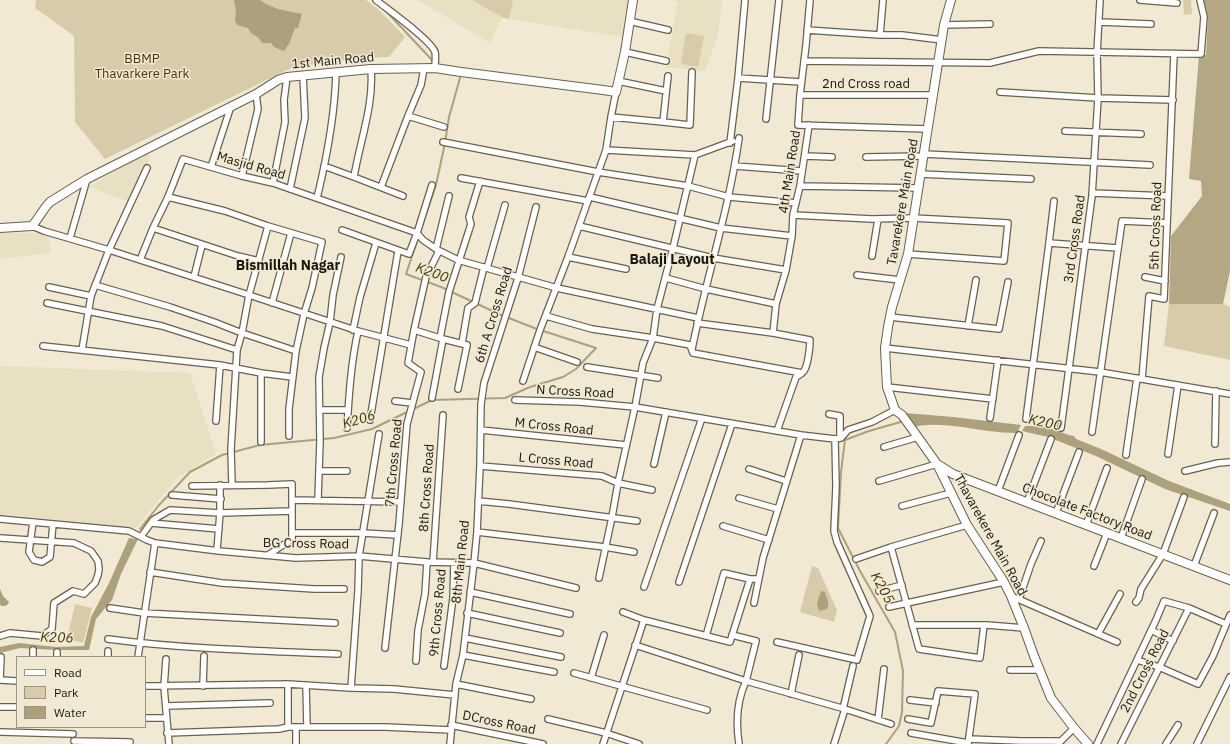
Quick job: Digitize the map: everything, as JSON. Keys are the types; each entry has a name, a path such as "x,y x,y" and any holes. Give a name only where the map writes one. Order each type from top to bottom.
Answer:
{"street":[{"path":"376,0 432,46 435,68"},
{"path":"523,381 606,150 611,117 625,52 633,0"},
{"path":"730,143 745,0"},
{"path":"766,119 779,0"},
{"name":"4th Main Road","path":"773,333 776,304 786,270 792,236 793,215 800,186 809,125 798,125 810,0"},
{"path":"880,34 883,0"},
{"name":"Tavarekere Main Road","path":"895,410 887,387 886,348 890,317 908,254 944,25 951,0"},
{"path":"1097,53 1100,0"},
{"path":"1140,0 1177,3"},
{"path":"804,61 990,63 1039,51 1201,54 1204,18 1200,0"},
{"path":"629,21 668,30"},
{"path":"1099,22 1151,24"},
{"path":"944,25 990,24"},
{"path":"807,30 909,35 942,40"},
{"path":"625,52 666,61"},
{"name":"3rd Cross Road","path":"1061,428 1095,163 1098,98 1097,53"},
{"name":"5th Cross Road","path":"1139,379 1149,296 1164,299 1174,54"},
{"path":"381,187 421,85 424,68"},
{"name":"1st Main Road","path":"32,226 39,219 45,207 50,202 87,179 256,94 278,80 287,77 371,69 435,68 616,92"},
{"path":"354,176 368,108 371,89 371,69"},
{"path":"317,198 332,121 336,90 336,72"},
{"path":"611,117 690,125 692,72"},
{"path":"290,189 305,118 303,75"},
{"path":"663,122 668,76"},
{"path":"273,183 285,122 284,100 287,77"},
{"path":"738,78 801,82"},
{"path":"618,81 666,91"},
{"path":"1000,92 1098,98 1173,100"},
{"path":"242,176 258,109 256,94"},
{"name":"2nd Cross road","path":"800,95 933,95"},
{"path":"211,167 231,106"},
{"path":"408,116 444,127"},
{"path":"809,125 928,129"},
{"path":"1065,131 1141,134"},
{"path":"606,150 695,155 730,143 739,138 729,197 698,320 692,350"},
{"path":"443,142 598,172 688,186 729,197 796,203"},
{"path":"599,578 643,363 653,338 658,309 695,155"},
{"path":"866,157 923,155 1150,166"},
{"path":"805,156 832,157"},
{"name":"Masjid Road","path":"140,260 183,159 242,176 273,183 417,233"},
{"path":"324,166 354,176 403,196"},
{"path":"735,166 802,171"},
{"path":"82,350 91,296 109,250 147,168"},
{"path":"920,174 1030,179"},
{"path":"461,178 589,199 721,228 792,236"},
{"path":"70,238 87,179"},
{"path":"432,398 449,292 458,260 471,224 469,217 480,181"},
{"path":"342,230 409,254 432,185"},
{"path":"800,186 918,188"},
{"path":"1092,193 1168,196"},
{"name":"7th Cross Road","path":"385,648 398,535 407,424 421,372 408,363 426,277 438,250 449,196"},
{"path":"168,197 225,211 322,242 296,352 289,409 289,436"},
{"path":"1026,419 1050,243 1054,201"},
{"path":"462,343 468,308 475,303 505,205"},
{"name":"6th A Cross Road","path":"481,430 481,404 484,383 518,278 536,207"},
{"path":"793,215 878,219 913,218 1008,223 1004,261 908,254"},
{"path":"872,256 878,219"},
{"path":"1092,432 1122,221 1167,223"},
{"path":"0,228 32,226 383,339 411,345"},
{"path":"232,485 231,449 237,350 242,333 249,295 268,226"},
{"path":"579,226 713,258 786,270"},
{"path":"153,228 202,245 259,261"},
{"path":"272,303 292,233"},
{"path":"417,233 423,240 438,250 458,260 518,278 556,288 658,309 698,320 810,340 805,369 796,377 777,432"},
{"path":"347,428 355,330 360,297 376,243"},
{"path":"1050,243 1118,248"},
{"path":"194,277 202,245"},
{"path":"370,420 398,251"},
{"path":"318,499 320,438 319,377 341,257"},
{"path":"568,257 626,269"},
{"path":"858,275 900,280"},
{"path":"1145,277 1165,281"},
{"path":"666,278 706,289 776,304"},
{"path":"968,326 976,280"},
{"path":"890,317 999,329 1008,282"},
{"path":"95,285 170,306 296,352"},
{"path":"49,287 91,296"},
{"path":"47,303 162,326 237,350"},
{"path":"546,316 592,329 690,345 693,353 802,373"},
{"path":"414,330 442,339 467,344 458,389"},
{"path":"43,346 220,365 292,377"},
{"path":"534,347 577,362"},
{"path":"886,348 1100,372 1230,394"},
{"path":"990,418 998,360"},
{"path":"216,421 220,365"},
{"path":"587,367 658,378"},
{"path":"261,373 261,442"},
{"path":"1126,455 1139,379"},
{"path":"1168,454 1178,385"},
{"path":"887,387 993,399"},
{"path":"1215,444 1216,391"},
{"path":"395,400 412,403"},
{"name":"N Cross Road","path":"515,400 580,402 635,407"},
{"path":"635,407 777,432 838,438 848,430 872,422 895,410 902,415 937,464 879,481"},
{"path":"320,410 348,410"},
{"path":"654,464 666,412"},
{"path":"777,642 857,660 870,616 837,542 834,531 840,416 829,414"},
{"name":"8th Cross Road","path":"416,661 418,630 430,562 443,415"},
{"path":"644,587 702,418"},
{"path":"679,582 732,424"},
{"name":"M Cross Road","path":"481,430 626,445"},
{"name":"8th Main Road","path":"450,744 456,684 466,638 467,613 474,563 477,532 481,430"},
{"path":"350,688 358,591 359,556 369,501 378,434"},
{"path":"998,491 1019,434"},
{"path":"754,603 758,579 786,481 801,435"},
{"path":"884,447 918,437"},
{"path":"1027,502 1050,439"},
{"path":"1056,514 1079,452"},
{"path":"1185,471 1218,463 1230,462"},
{"name":"Chocolate Factory Road","path":"937,464 953,474 1230,580"},
{"name":"Thavarekere Main Road","path":"937,464 967,525 1015,598 1039,670 1051,698 1088,744"},
{"name":"L Cross Road","path":"480,466 602,476 618,483 652,490"},
{"path":"1086,525 1107,468"},
{"path":"749,470 786,481"},
{"path":"319,471 347,471"},
{"path":"1121,538 1142,479"},
{"path":"192,486 292,484 292,539 268,555"},
{"path":"217,550 221,499 220,486"},
{"path":"902,506 951,493"},
{"path":"172,495 221,499"},
{"path":"1136,602 1139,598 1141,589 1162,554 1184,497"},
{"path":"739,498 778,509"},
{"path":"292,500 318,499 401,502"},
{"path":"478,501 637,521"},
{"path":"141,535 151,523 170,510 220,513 292,511"},
{"path":"1194,566 1214,513"},
{"name":"BG Cross Road","path":"0,519 129,531 134,534 141,535 155,543 296,558 359,556 430,562 474,563 576,588"},
{"path":"33,522 29,552 34,560 42,562 50,557 53,524"},
{"path":"151,523 219,529"},
{"path":"856,559 891,547 967,525"},
{"path":"723,526 769,540"},
{"path":"477,532 605,547 634,552"},
{"path":"292,533 363,533 398,535"},
{"path":"1094,566 1107,533"},
{"path":"0,538 74,543 91,551 97,558 99,569 96,581 84,594 73,591 54,603 52,629 42,636 10,634 0,636"},
{"path":"1041,541 1015,598 1117,642"},
{"path":"138,656 155,543"},
{"path":"891,547 919,649 980,658 984,625"},
{"name":"9th Cross Road","path":"444,666 453,598 454,562"},
{"path":"150,572 222,583 314,589 344,589"},
{"path":"706,636 724,573 750,579 758,579"},
{"path":"623,612 644,620 730,642 750,579"},
{"path":"889,607 1004,582"},
{"path":"879,591 902,585"},
{"path":"470,592 570,614"},
{"path":"1098,634 1120,594"},
{"path":"1097,744 1164,601 1189,608 1226,624"},
{"path":"110,608 144,613 335,624"},
{"name":"2nd Cross Road","path":"1121,744 1189,608"},
{"path":"467,613 560,633"},
{"path":"1137,660 1159,667 1198,684 1213,656 1230,615"},
{"path":"603,744 644,620"},
{"path":"912,625 984,625 1024,628"},
{"path":"1151,630 1173,641"},
{"path":"591,678 604,635"},
{"path":"732,635 756,640 746,681 742,689 739,709 739,744"},
{"path":"466,638 561,657"},
{"path":"108,639 140,643 239,650 338,654"},
{"path":"635,645 746,681 891,724"},
{"path":"33,650 33,656"},
{"path":"463,655 554,672"},
{"path":"791,694 799,655"},
{"path":"203,686 204,656"},
{"path":"1,657 0,680 16,681"},
{"path":"166,659 164,687 169,744"},
{"path":"834,744 844,709 853,666"},
{"path":"878,720 884,669"},
{"path":"1010,670 1039,670"},
{"path":"574,673 707,710"},
{"path":"1197,744 1230,677"},
{"path":"146,686 164,687 288,684 394,689 455,695"},
{"path":"288,684 288,727"},
{"path":"456,684 531,699"},
{"path":"306,685 307,727"},
{"path":"908,719 931,723 938,691 975,694 968,742"},
{"path":"910,700 936,703"},
{"path":"166,706 270,703"},
{"path":"0,707 16,707"},
{"path":"146,718 166,718"},
{"path":"548,719 639,744"},
{"path":"1166,744 1178,725"},
{"name":"DCross Road","path":"167,733 279,729 288,727 451,727 542,744"},
{"path":"296,727 296,744"},
{"path":"74,728 74,743 130,742"},
{"path":"912,733 968,742 1059,742 1074,728"},
{"path":"0,732 73,734"}],"shaded area":[{"path":"418,0 629,0 625,17 624,37 502,18 490,43"},
{"path":"672,0 722,0 718,35 705,71 666,67 678,2"},
{"path":"1204,0 1230,0 1230,271 1223,304 1169,304 1171,236 1202,196 1201,181 1189,179 1199,55 1206,55 1208,17"},
{"path":"149,151 149,160 130,202 89,187"},
{"path":"0,233 48,233 51,253 0,259"},
{"path":"0,366 190,373 216,454 178,477 136,528 0,514"}],"green space":[{"name":"BBMP Thavarkere Park","path":"36,0 366,0 379,10 405,37 389,57 359,58 293,67 105,159 75,122 74,36 35,8"},
{"path":"472,0 513,0 509,19 502,17"},
{"path":"1183,0 1191,0 1192,14 1184,15"},
{"path":"686,33 704,36 698,67 681,64"},
{"path":"1169,304 1223,304 1230,307 1230,360 1164,346"},
{"path":"812,566 818,568 837,610 834,622 800,612"},
{"path":"75,604 92,608 83,643 67,639"}],"water":[{"path":"234,0 260,0 278,9 302,14 298,28 295,28 289,44 284,51 274,47 271,43 262,43 248,28 237,25 235,20 236,11"},
{"path":"905,413 1021,425 1017,433 941,425 922,425 914,427"},
{"path":"1025,426 1048,428 1074,436 1076,439 1169,481 1230,504 1230,511 1165,489 1096,456 1048,437 1022,431"},
{"path":"129,538 138,539 121,574 112,600 96,619 89,650 20,648 0,653 0,647 19,643 56,647 84,646 91,617 109,583"},
{"path":"0,589 3,596 9,602 6,606 1,606 0,604"},
{"path":"821,591 825,592 828,605 827,609 819,611 817,603"}],"waterway":[{"name":"K200","path":"384,9 432,60"},
{"name":"K206","path":"140,529 159,505 190,472 222,455 260,445 334,438 372,429 432,400 505,398 530,387 563,377 576,369 596,348 537,329 501,315 441,287 406,274 436,185 449,117 460,78"},
{"name":"K205","path":"886,744 899,726 902,712 903,671 895,632 860,571 838,528 841,472 845,440 869,431 904,421"}],"district":[{"name":"Balaji Layout","path":"672,260"},
{"name":"Bismillah Nagar","path":"288,266"}]}
